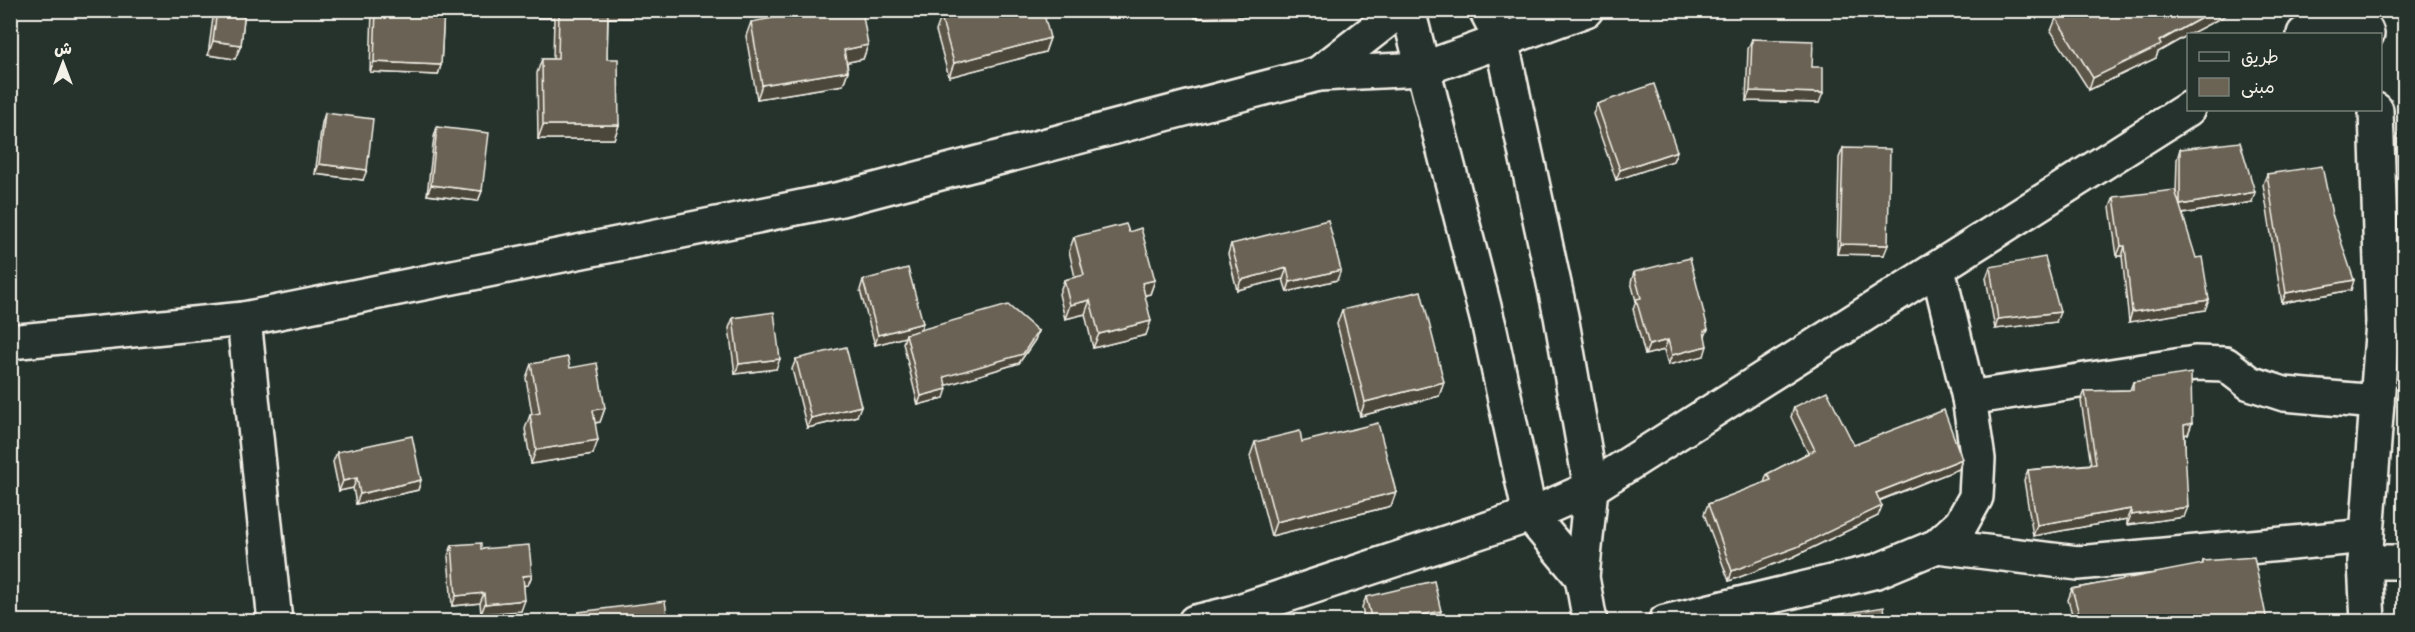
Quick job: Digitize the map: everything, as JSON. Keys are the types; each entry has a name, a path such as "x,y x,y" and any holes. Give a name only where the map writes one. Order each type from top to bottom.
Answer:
{"street":[{"path":"1318,74 1400,10"},
{"path":"1408,10 1489,326 1530,514 1582,577"},
{"path":"1486,10 1501,39 1561,316 1591,488 1582,577 1590,621"},
{"path":"10,342 244,319 842,199 1318,74 1423,69 1586,10"},
{"path":"2307,25 2333,22 2369,25"},
{"path":"1195,621 1234,617 1530,514 1591,488 2187,110"},
{"path":"2368,621 2366,549 2377,402 2394,322 2376,111"},
{"path":"1665,621 1877,571 1937,546 1961,524 1976,497 1978,459 1969,398 1938,269"},
{"path":"244,319 275,621"},
{"path":"1969,398 2195,363 2225,364 2250,383 2284,394 2377,402"},
{"path":"1937,546 2078,563 2366,549 2404,562"}],"building":[{"path":"217,10 245,10 241,45 213,41"},
{"path":"376,10 444,10 441,65 374,62"},
{"path":"559,10 608,10 607,59 618,59 619,125 543,125 542,59 558,59"},
{"path":"816,10 862,10 868,45 844,50 848,71 762,85 751,22"},
{"path":"966,10 1043,10 1050,38 954,63 941,17"},
{"path":"2065,10 2216,10 2159,41 2161,45 2093,78 2056,18 2066,13"},
{"path":"1752,39 1813,41 1812,67 1823,67 1823,93 1750,91"},
{"path":"1654,84 1677,151 1620,170 1597,104"},
{"path":"325,113 373,119 367,170 319,164"},
{"path":"437,127 489,133 482,191 431,185"},
{"path":"2400,129 2404,129 2404,171"},
{"path":"2240,142 2255,192 2180,205 2180,149"},
{"path":"1843,148 1890,149 1888,245 1840,244"},
{"path":"2322,166 2332,214 2354,280 2286,293 2267,174"},
{"path":"2175,190 2196,258 2202,257 2209,300 2132,312 2125,246 2121,246 2114,197"},
{"path":"1328,220 1341,270 1290,282 1287,268 1241,280 1231,244"},
{"path":"1126,224 1129,232 1141,228 1155,280 1142,283 1151,321 1099,334 1090,300 1070,305 1064,280 1084,275 1074,237"},
{"path":"2045,257 2060,312 1998,319 1990,267"},
{"path":"1690,258 1708,329 1704,331 1707,346 1672,355 1668,340 1649,345 1636,299 1641,298 1634,272"},
{"path":"908,268 923,323 878,335 863,280"},
{"path":"1421,291 1444,382 1365,402 1342,310"},
{"path":"1008,305 1038,331 1023,354 944,377 947,389 921,396 906,334"},
{"path":"774,312 780,359 739,364 733,318"},
{"path":"846,347 861,406 811,418 796,359"},
{"path":"568,357 570,368 597,363 605,408 593,410 598,440 536,450 530,415 540,413 531,364"},
{"path":"2191,373 2192,423 2184,425 2188,507 2131,515 2131,509 2037,525 2028,470 2096,464 2085,391 2133,390 2133,382"},
{"path":"1827,391 1854,445 1944,410 1962,459 1876,493 1882,506 1797,547 1732,571 1708,504 1771,480 1767,474 1815,450 1794,407"},
{"path":"1378,423 1396,492 1276,522 1255,442 1300,431 1302,442"},
{"path":"412,436 421,480 360,494 357,478 343,481 337,452"},
{"path":"481,543 481,549 529,545 532,575 523,576 525,600 485,604 484,593 456,596 452,545"},
{"path":"2254,557 2267,621 2081,621 2072,589 2203,564 2203,561"},
{"path":"1434,581 1441,611 1422,615 1423,621 1372,621 1366,597"},
{"path":"665,601 668,621 580,621 579,612"},
{"path":"1884,607 1886,621 1831,621 1830,616"}]}
